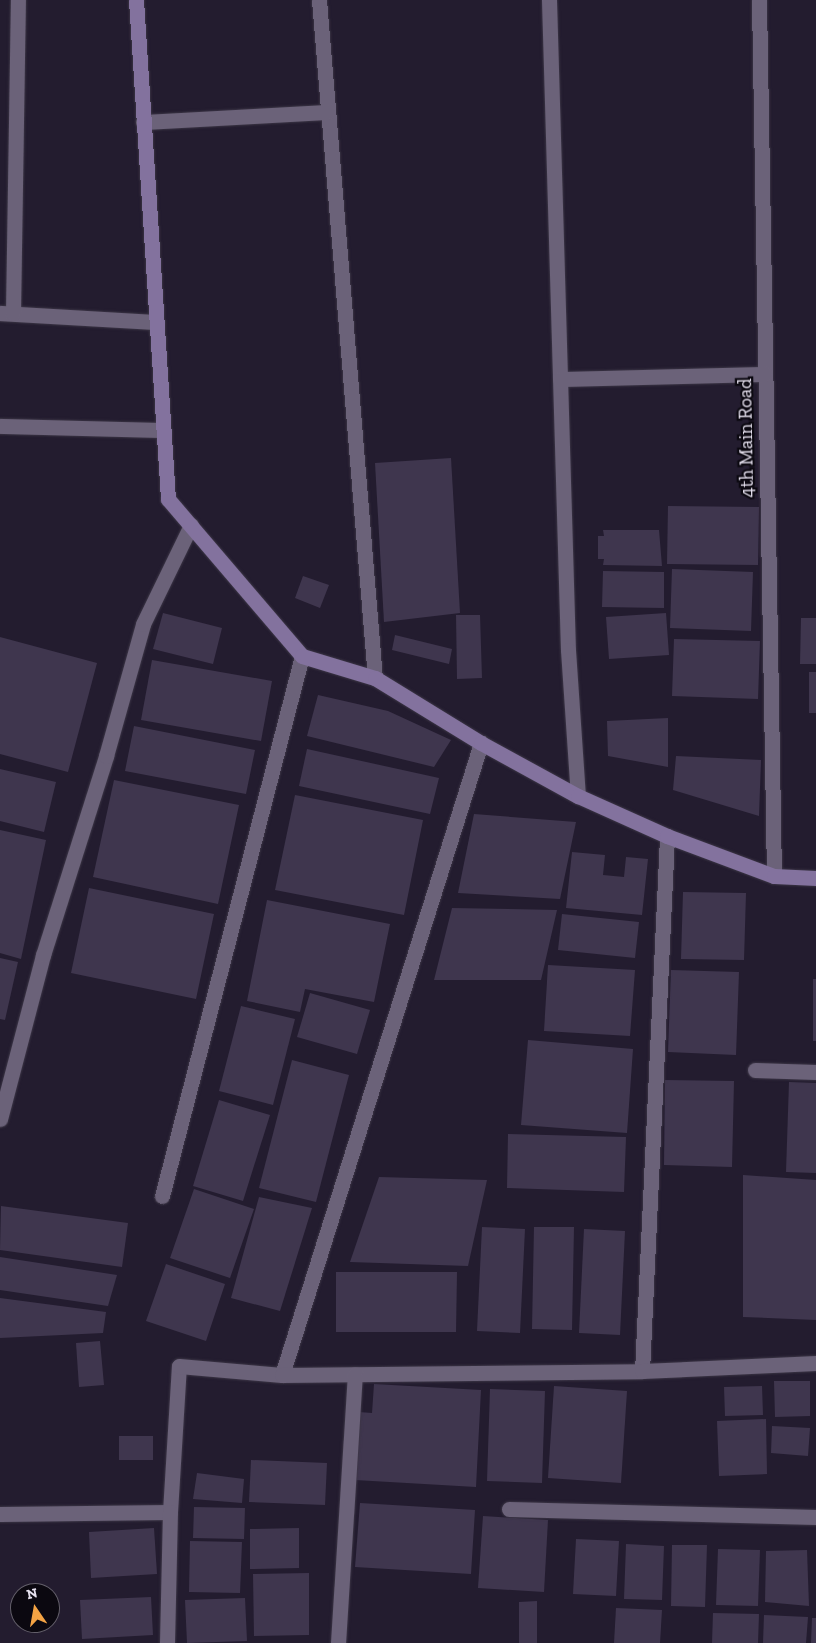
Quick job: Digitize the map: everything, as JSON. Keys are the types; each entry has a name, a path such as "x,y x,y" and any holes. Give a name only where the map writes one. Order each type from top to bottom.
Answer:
{"street":[{"path":"18,0 7,313 156,322"},
{"path":"136,0 168,499 302,656 375,678 481,743 578,796 667,836 774,876 816,878"},
{"path":"319,0 375,678"},
{"path":"549,0 568,650 578,796"},
{"name":"4th Main Road","path":"759,0 774,876"},
{"path":"143,122 328,112"},
{"path":"560,379 765,374"},
{"path":"0,426 164,430"},
{"path":"0,1119 44,954 106,756 143,624 191,526"},
{"path":"162,1196 302,656"},
{"path":"282,1375 481,743"},
{"path":"642,1371 667,836"},
{"path":"756,1070 816,1072"},
{"path":"167,1643 170,1512 179,1366 282,1375 355,1375 642,1371 816,1363"},
{"path":"338,1643 355,1375"},
{"path":"509,1509 816,1517"},
{"path":"0,1514 170,1512"}],"building":[{"path":"451,458 460,613 384,622 375,463"},
{"path":"668,506 759,507 758,565 667,564"},
{"path":"603,530 659,530 662,566 603,565 604,559 598,559 598,536 604,536"},
{"path":"672,569 753,572 751,631 670,628"},
{"path":"603,571 664,572 664,608 602,607"},
{"path":"303,576 329,585 320,608 295,598"},
{"path":"163,613 222,628 213,664 153,649"},
{"path":"666,613 669,655 609,659 606,617"},
{"path":"456,615 480,615 482,678 457,679"},
{"path":"801,618 816,618 816,664 800,664"},
{"path":"395,635 452,649 449,664 392,650"},
{"path":"0,637 97,663 68,772 0,754"},
{"path":"674,639 760,641 758,699 672,696"},
{"path":"152,660 272,681 261,741 141,720"},
{"path":"809,672 816,672 816,713 809,713"},
{"path":"318,695 388,711 451,740 434,767 307,736"},
{"path":"668,718 668,767 608,756 607,721"},
{"path":"134,726 255,750 246,794 125,771"},
{"path":"307,749 439,778 430,814 299,786"},
{"path":"676,756 761,760 759,816 673,790"},
{"path":"0,769 56,782 44,832 0,821"},
{"path":"114,780 239,805 218,904 93,877"},
{"path":"295,795 423,820 404,915 275,890"},
{"path":"474,814 576,822 560,899 458,893"},
{"path":"0,830 46,840 21,959 0,953"},
{"path":"572,852 605,855 603,875 624,877 626,857 648,859 642,915 566,908"},
{"path":"89,888 214,914 196,999 71,973"},
{"path":"683,892 746,893 744,960 681,959"},
{"path":"267,900 390,924 374,1002 305,989 300,1012 247,1001"},
{"path":"452,908 557,910 541,980 434,980"},
{"path":"562,914 639,922 635,958 558,950"},
{"path":"0,958 18,962 5,1020 0,1019"},
{"path":"548,965 635,970 630,1036 544,1031"},
{"path":"671,970 739,972 736,1055 668,1052"},
{"path":"813,979 816,979 816,1041 813,1041"},
{"path":"310,993 370,1010 357,1054 297,1037"},
{"path":"241,1006 295,1019 273,1105 219,1091"},
{"path":"528,1040 633,1049 627,1133 521,1125"},
{"path":"292,1060 349,1075 316,1202 259,1188"},
{"path":"665,1080 734,1081 732,1167 664,1165"},
{"path":"789,1082 816,1083 816,1173 786,1172"},
{"path":"219,1100 270,1115 243,1201 193,1186"},
{"path":"508,1134 626,1137 624,1192 507,1188"},
{"path":"743,1175 816,1180 816,1320 743,1317"},
{"path":"379,1177 487,1180 468,1266 350,1262"},
{"path":"194,1189 254,1209 230,1278 170,1258"},
{"path":"259,1197 312,1208 280,1311 231,1298"},
{"path":"1,1206 128,1223 122,1267 0,1250"},
{"path":"482,1227 525,1229 520,1333 477,1331"},
{"path":"534,1227 574,1227 572,1330 532,1329"},
{"path":"584,1229 625,1231 620,1335 579,1333"},
{"path":"0,1257 117,1275 108,1306 0,1290"},
{"path":"166,1264 225,1284 206,1341 146,1321"},
{"path":"336,1272 457,1272 456,1332 336,1332"},
{"path":"0,1298 106,1312 103,1333 0,1338"},
{"path":"100,1341 104,1385 79,1387 76,1343"},
{"path":"774,1381 810,1381 810,1416 775,1417"},
{"path":"374,1384 481,1390 476,1487 355,1480 359,1412 372,1413"},
{"path":"554,1386 627,1391 621,1483 548,1478"},
{"path":"762,1386 763,1415 725,1416 724,1387"},
{"path":"490,1389 545,1391 542,1483 487,1481"},
{"path":"766,1419 767,1474 719,1476 717,1421"},
{"path":"772,1426 810,1428 808,1456 771,1453"},
{"path":"119,1436 153,1436 153,1460 119,1460"},
{"path":"251,1460 327,1463 325,1505 249,1502"},
{"path":"197,1473 244,1479 242,1503 193,1499"},
{"path":"360,1503 475,1510 471,1574 355,1567"},
{"path":"194,1507 245,1508 244,1539 193,1538"},
{"path":"483,1516 548,1520 544,1592 478,1588"},
{"path":"154,1528 157,1574 91,1578 89,1532"},
{"path":"299,1528 299,1568 250,1569 250,1529"},
{"path":"576,1539 619,1541 616,1596 573,1594"},
{"path":"190,1541 242,1542 240,1593 189,1592"},
{"path":"626,1544 664,1546 662,1600 624,1599"},
{"path":"672,1545 707,1545 705,1607 671,1606"},
{"path":"718,1549 760,1550 758,1606 716,1605"},
{"path":"807,1550 809,1606 765,1602 766,1551"},
{"path":"309,1573 309,1635 254,1636 253,1574"},
{"path":"151,1597 153,1635 82,1639 80,1600"},
{"path":"245,1598 247,1641 187,1643 185,1600"},
{"path":"537,1601 537,1643 519,1643 519,1602"},
{"path":"616,1608 662,1610 660,1643 614,1643"},
{"path":"713,1613 759,1614 758,1643 712,1643"},
{"path":"764,1615 808,1617 806,1643 763,1643"},
{"path":"812,1618 816,1618 816,1643 811,1643"}]}
